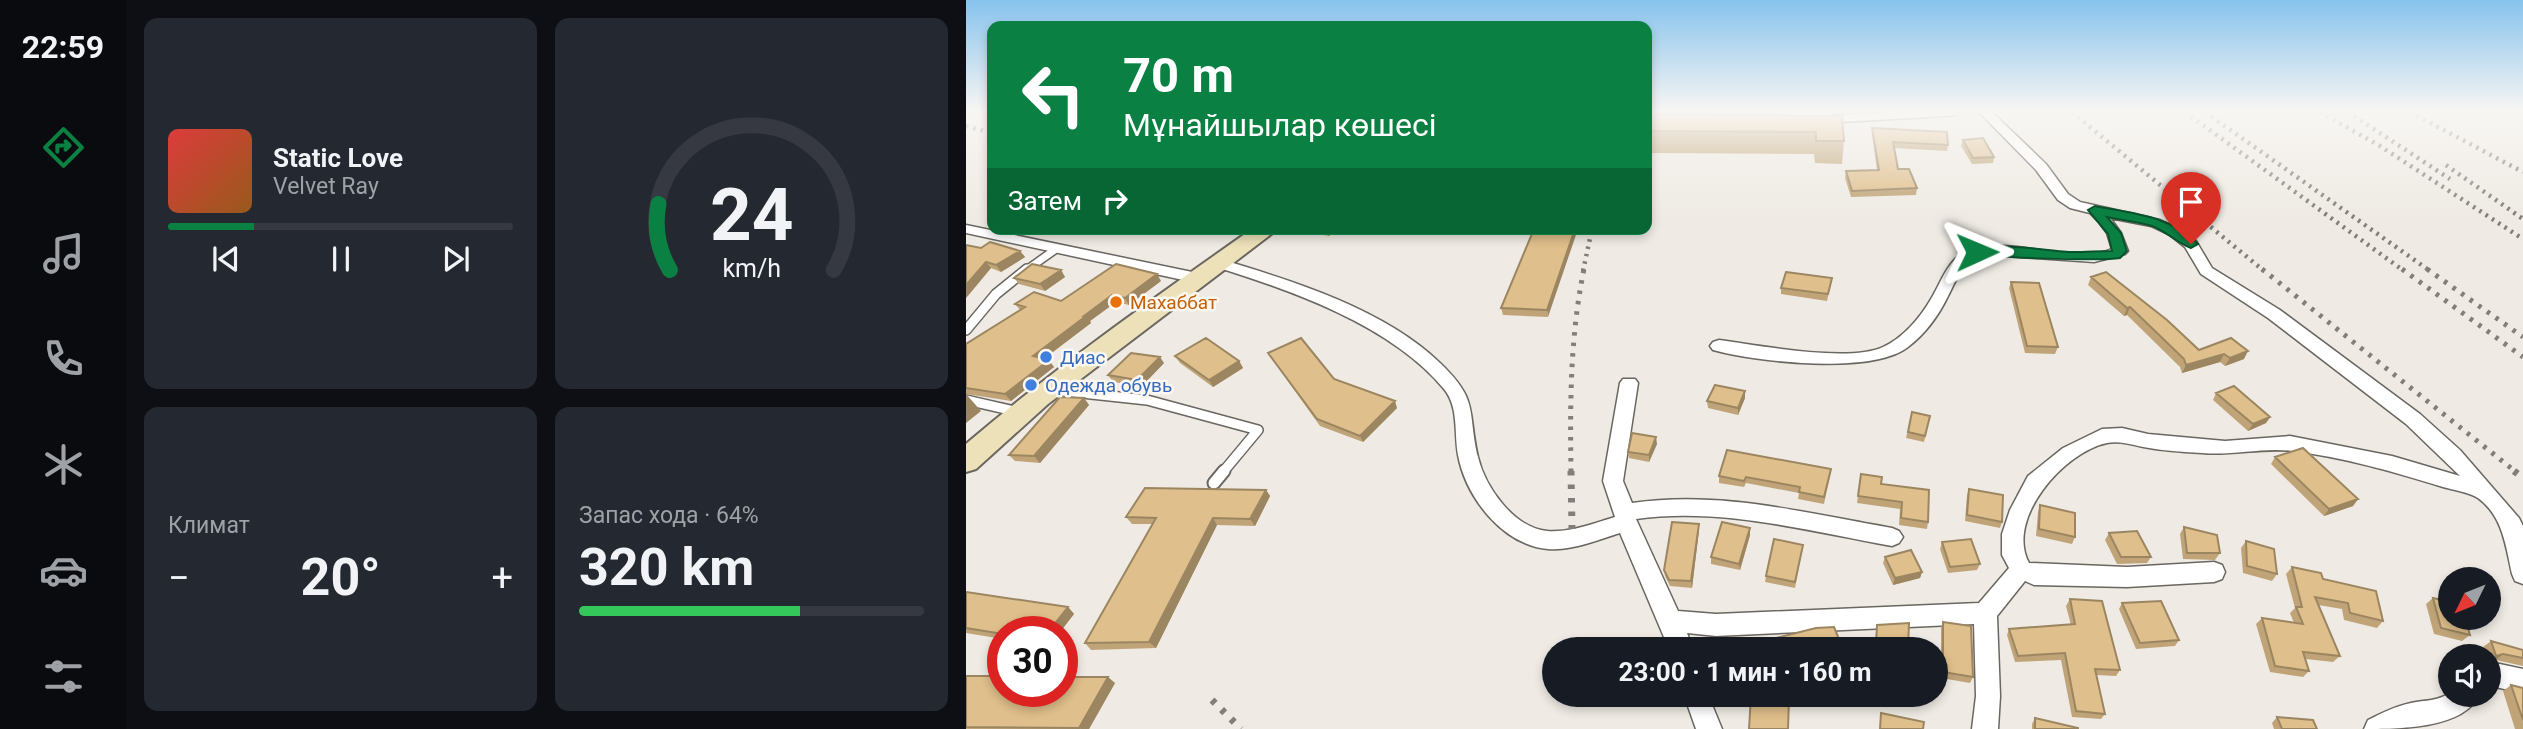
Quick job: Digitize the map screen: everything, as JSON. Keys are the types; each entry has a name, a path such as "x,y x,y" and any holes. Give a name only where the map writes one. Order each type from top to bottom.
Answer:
{"main road":[{"path":"966,461 1049,389 1207,270 1258,235"}],"street":[{"path":"2020,146 2041,167 2063,197 2075,205 2099,214 2155,223 2175,232 2191,244 2206,271 2274,314 2394,404 2454,455 2512,524 2523,574"},
{"path":"1719,346 1812,356 1869,357 1888,352 1921,325 1942,294 1950,276 1969,256 1990,251 2072,256 2115,255 2120,251 2114,233 2099,214"},
{"path":"966,229 987,234"},
{"path":"993,235 1056,249 1263,276 1380,328 1414,352 1451,386 1465,414 1468,460 1479,488 1499,514 1519,529 1545,540 1561,539 1650,506 1721,508 1892,537"},
{"path":"1629,383 1613,481 1677,637"},
{"path":"2214,572 2127,577 2034,575 2021,570 2013,555 2012,534 2020,510 2035,482 2070,453 2102,436 2122,435 2148,441 2225,448 2290,443 2392,464 2489,494"},
{"path":"1984,729 1988,696 1985,613 2021,570"},
{"path":"1671,621 1716,625 1985,613"},
{"path":"2501,676 2523,681"},
{"path":"1701,707 1709,729"},
{"path":"2376,729 2399,718 2437,713 2453,707"}],"lane":[{"path":"966,330 983,305 1002,287 1056,249"},
{"path":"1049,389 1147,400 1258,430 1214,483"},
{"path":"966,400 1021,413"}],"building":[{"path":"1875,146 1894,146 1898,169 1909,169 1917,188 1852,191 1846,171 1879,170"},
{"path":"1966,146 1988,146 1994,157 1973,158"},
{"path":"1531,235 1573,235 1547,310 1501,308"},
{"path":"990,242 1020,251 996,265 986,262 966,285 966,245 981,248"},
{"path":"1032,264 1061,270 1040,284 1014,278"},
{"path":"1116,264 1157,274 1125,298 1112,295 1033,356 1049,360 1005,394 966,388 966,344 1025,307 1015,304 1034,292 1061,301"},
{"path":"1786,272 1832,278 1828,294 1781,288"},
{"path":"2106,272 2167,320 2199,350 2231,338 2248,351 2230,358 2224,354 2186,365 2184,359 2130,307 2127,308 2091,277"},
{"path":"2011,282 2039,283 2058,347 2027,346"},
{"path":"1206,338 1239,361 1209,380 1175,356"},
{"path":"1301,338 1334,379 1395,401 1360,436 1317,419 1268,353"},
{"path":"1131,353 1160,357 1137,380 1108,375"},
{"path":"1715,385 1745,391 1738,408 1707,401"},
{"path":"2234,386 2270,417 2253,424 2216,393"},
{"path":"1060,397 1084,398 1034,456 1009,455"},
{"path":"1912,412 1930,416 1925,436 1908,432"},
{"path":"1632,433 1656,437 1649,455 1628,452"},
{"path":"2303,448 2358,499 2329,509 2275,457"},
{"path":"1727,450 1831,469 1824,497 1799,492 1800,487 1746,477 1744,481 1719,476"},
{"path":"1861,474 1882,477 1881,484 1929,490 1928,522 1901,518 1902,502 1858,496"},
{"path":"1145,488 1266,490 1250,519 1213,518 1149,642 1085,643 1156,518 1126,517"},
{"path":"1969,489 2003,495 2002,522 1967,515"},
{"path":"2040,505 2075,513 2075,537 2039,529"},
{"path":"1672,522 1699,524 1691,581 1669,580 1664,570"},
{"path":"1722,522 1750,528 1739,564 1711,557"},
{"path":"2184,527 2217,535 2220,553 2187,553"},
{"path":"2137,531 2151,557 2121,557 2109,533"},
{"path":"1774,539 1803,545 1795,582 1766,576"},
{"path":"1971,539 1980,564 1950,567 1942,542"},
{"path":"2246,541 2274,549 2277,574 2247,566"},
{"path":"1911,550 1922,572 1895,578 1885,557"},
{"path":"2292,567 2321,573 2323,579 2376,591 2383,621 2350,613 2348,603 2315,597 2340,656 2303,652 2309,671 2275,666 2262,618 2303,624 2296,607 2302,607"},
{"path":"966,592 1068,607 1061,616 987,616 987,631 966,628"},
{"path":"2433,598 2438,599 2438,617"},
{"path":"2070,599 2102,601 2120,670 2095,669 2105,714 2076,711 2065,653 2018,656 2009,629 2075,624"},
{"path":"2161,601 2179,640 2140,643 2122,603"},
{"path":"1943,622 1971,626 1973,677 1948,673 1948,637 1943,637"},
{"path":"1909,623 1908,637 1876,637 1877,625"},
{"path":"1834,627 1838,637 1780,637 1816,628"},
{"path":"2449,630 2469,630 2470,635"},
{"path":"2491,641 2523,650 2523,658 2501,655 2501,644 2492,644"},
{"path":"966,676 987,676 987,707 1078,707 1078,677 1108,677 1079,728 966,727"},
{"path":"2511,685 2523,688 2523,720"},
{"path":"1750,707 1789,707 1788,729 1749,729"},
{"path":"1881,713 1924,722 1923,729 1880,729"},
{"path":"2277,717 2313,720 2317,729 2282,729"},
{"path":"2035,718 2078,728 2078,729 2035,729"}],"railway":[{"path":"2113,146 2264,271"},
{"path":"2232,146 2404,271"},
{"path":"2253,146 2430,271"},
{"path":"2380,146 2523,239"},
{"path":"2400,146 2450,179"},
{"path":"2474,146 2523,172"},
{"path":"2446,165 2523,219"},
{"path":"1583,271 1591,235"},
{"path":"1571,471 1573,345 1584,269"},
{"path":"2262,269 2516,472"},
{"path":"2402,269 2523,357"},
{"path":"2427,269 2523,337"},
{"path":"1571,471 1572,529"},
{"path":"2514,471 2523,478"},
{"path":"1212,700 1241,729"}],"place":[{"name":"Махаббат","path":"1116,302"},
{"name":"Диас","path":"1046,357"},
{"name":"Одежда обувь","path":"1031,385"}],"route":[{"path":"1977,252 2115,255 2120,251 2114,233 2095,210 2155,223 2175,232 2191,244"}]}
